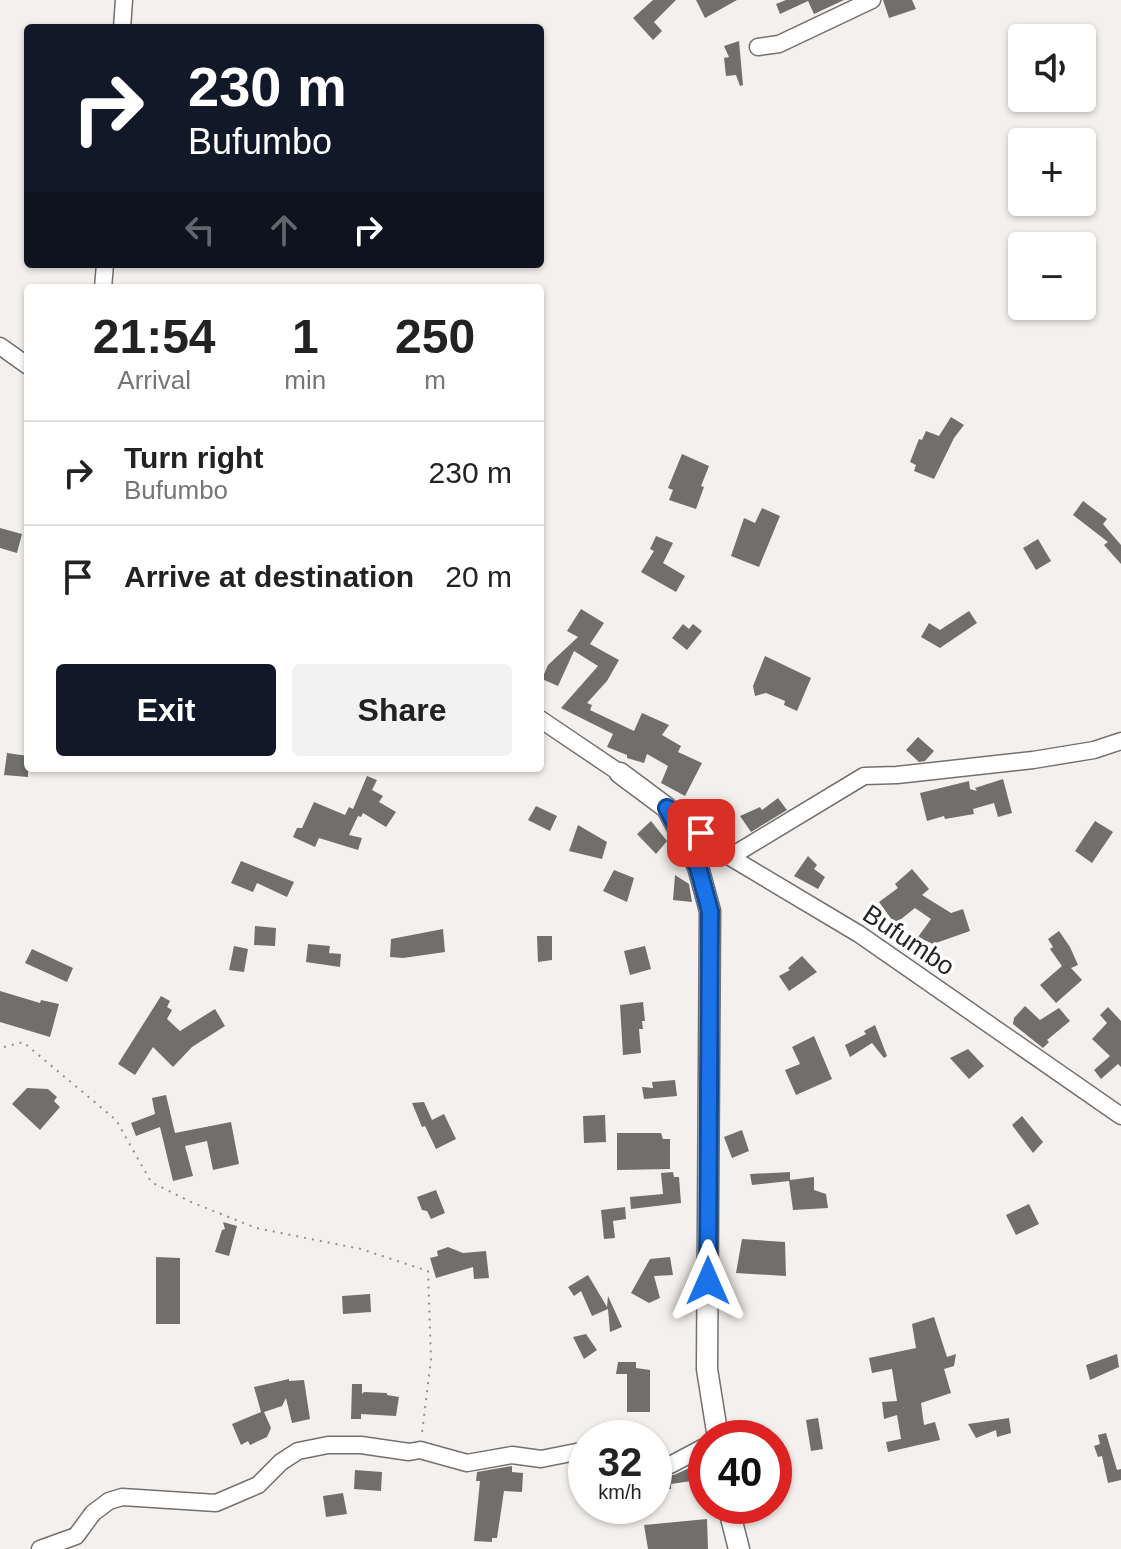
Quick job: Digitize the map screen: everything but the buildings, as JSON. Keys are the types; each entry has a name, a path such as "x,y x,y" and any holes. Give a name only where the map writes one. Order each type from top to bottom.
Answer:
{"street":[{"path":"122,24 124,0"},
{"path":"758,47 779,44 872,0"},
{"path":"0,346 24,363"},
{"path":"544,722 667,808 698,867 710,911 707,1369 713,1420"},
{"path":"730,857 864,776 1033,760 1094,750 1121,741"},
{"name":"Bufumbo","path":"667,808 730,857 859,934 1121,1116"},
{"path":"40,1549 76,1536 93,1513 109,1501 122,1497 216,1503 258,1485 281,1462 298,1451 328,1445 361,1445 409,1452 420,1450 467,1463 512,1455 541,1459 568,1454"},
{"path":"733,1524 739,1549"}],"path":[{"path":"4,1047 23,1042 116,1120 151,1182 256,1228 361,1249 428,1271 431,1359 420,1450"}],"route":[{"path":"701,833 667,808 698,867 710,911 708,1281"}]}
